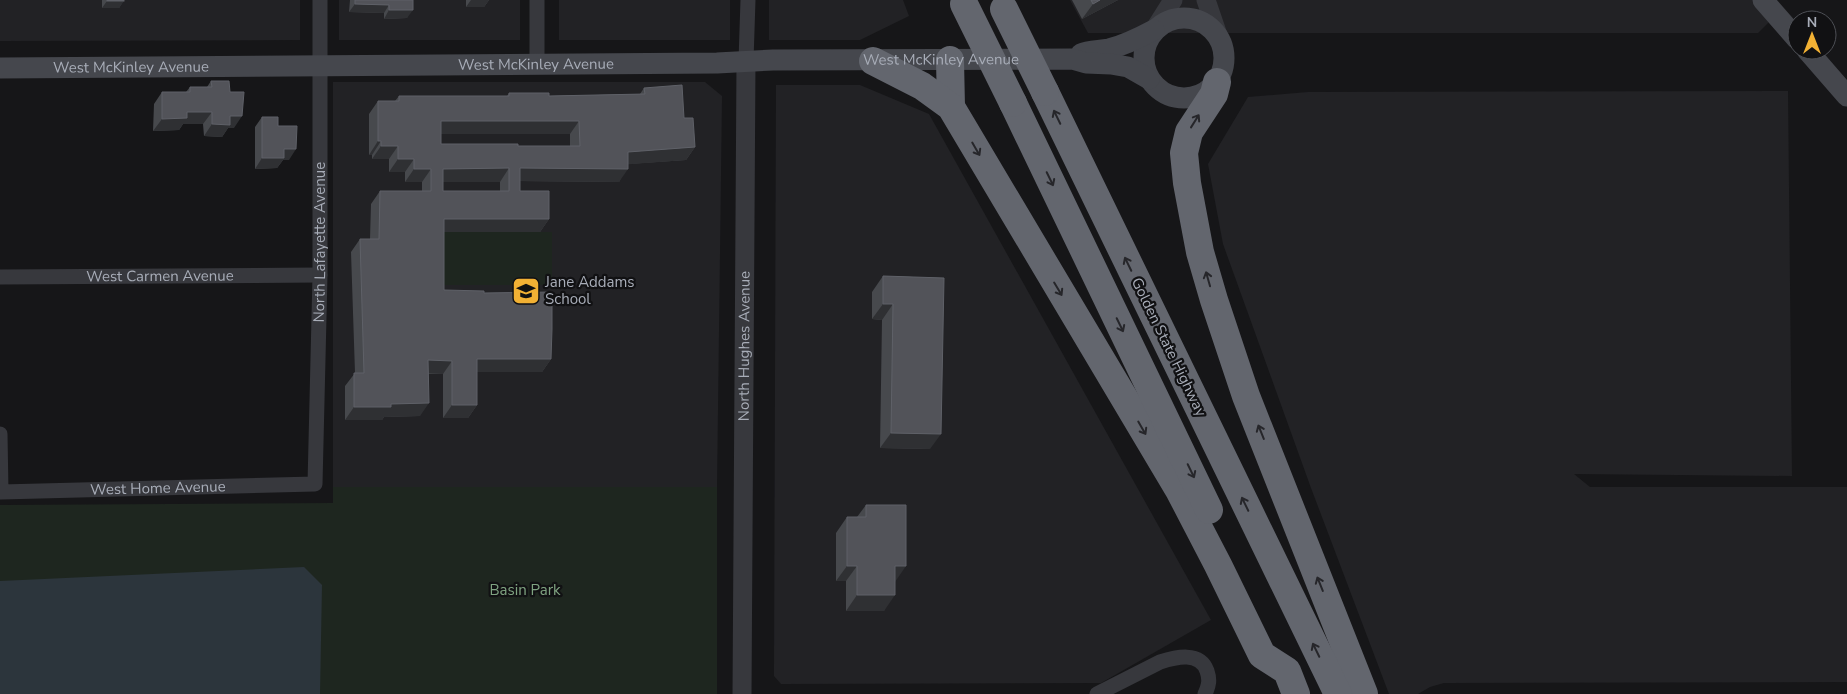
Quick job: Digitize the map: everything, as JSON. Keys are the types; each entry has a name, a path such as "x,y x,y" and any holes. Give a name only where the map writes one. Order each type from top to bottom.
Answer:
{"highway":[{"path":"963,2 1014,103 1294,686"},
{"name":"Golden State Highway","path":"1002,5 1338,694"},
{"path":"950,60 951,107"},
{"path":"873,61 922,86 951,107 1179,490 1262,655 1294,686"},
{"path":"1217,82 1214,94 1189,132 1184,153 1185,174 1200,252 1246,396 1364,694"}],"main road":[{"path":"1763,0 1787,28"},
{"name":"West McKinley Avenue","path":"1072,59 1085,52 1107,49 1131,42 1154,30 1164,22 1175,18 1187,17 1204,23 1218,35"},
{"path":"1149,79 1144,67 1143,54 1146,41 1154,30"},
{"path":"1217,82 1222,71 1224,59 1223,46 1218,35"},
{"name":"West McKinley Avenue","path":"0,68 320,67 1072,59 1086,63 1128,67 1149,79 1158,89 1169,96 1182,98 1195,96 1207,91 1217,82"},
{"path":"1816,60 1847,96"}],"street":[{"name":"North Lafayette Avenue","path":"315,484 320,275 320,0"},
{"path":"537,0 537,64"},
{"name":"North Hughes Avenue","path":"742,694 748,0"},
{"path":"1154,30 1173,0"},
{"path":"1206,0 1218,35"},
{"name":"West Carmen Avenue","path":"0,277 320,275"},
{"path":"0,434 1,492"},
{"name":"West Home Avenue","path":"1,492 315,484"},
{"path":"1097,694 1160,662 1187,656 1198,659 1204,665 1209,680 1205,694"}],"shaded area":[{"path":"0,0 300,0 300,40 0,41"},
{"path":"339,0 520,0 520,40 339,40"},
{"path":"559,0 730,0 730,40 559,40"},
{"path":"769,0 903,0 909,16 860,40 769,40"},
{"path":"1070,0 1774,0 1771,20 1758,33 1088,33"},
{"name":"Jane Addams School","path":"333,82 705,82 722,96 717,487 333,487"},
{"path":"776,85 860,85 929,114 1211,620 1101,683 781,684 774,676"},
{"path":"1788,91 1792,476 1574,474 1590,487 1847,487 1847,682 1444,683 1430,687 1418,694 1389,694 1311,488 1223,244 1208,164 1248,97 1308,92"},
{"path":"304,567 322,585 320,694 0,694 0,581"}],"green space":[{"path":"435,232 552,232 552,285 435,285"},
{"name":"Basin Park","path":"333,487 717,487 717,694 0,694 0,505 333,503"}],"building":[{"path":"124,0 124,1 107,1"},
{"path":"355,0 413,0 413,10 389,10 389,5 355,4"},
{"path":"1091,0 1100,0 1093,4"},
{"path":"211,81 229,81 230,92 244,92 242,116 230,116 230,125 212,124 212,112 187,112 187,118 162,119 162,92 190,92 190,87 212,87"},
{"path":"682,85 684,118 693,118 695,147 628,152 628,169 520,168 520,191 549,191 549,219 444,219 444,290 484,291 484,293 552,292 551,359 477,359 477,405 452,405 452,361 428,360 429,403 391,404 391,407 354,407 354,373 364,373 360,239 379,239 380,191 431,191 431,169 414,169 414,159 398,159 398,146 381,146 381,141 378,141 378,101 399,101 399,96 509,96 509,93 549,93 549,96 645,94 644,88","holes":["441,121 579,121 580,146 441,144","509,168 509,191 443,191 443,169"]},
{"path":"262,117 278,117 278,126 297,126 296,149 284,149 284,158 262,158"},
{"path":"883,276 944,278 941,434 891,433 893,304 883,304"},
{"path":"866,505 906,505 906,566 895,566 895,595 857,595 857,566 847,566 847,517 866,517"}],"place":[{"name":"Jane Addams School","path":"526,291"}]}
